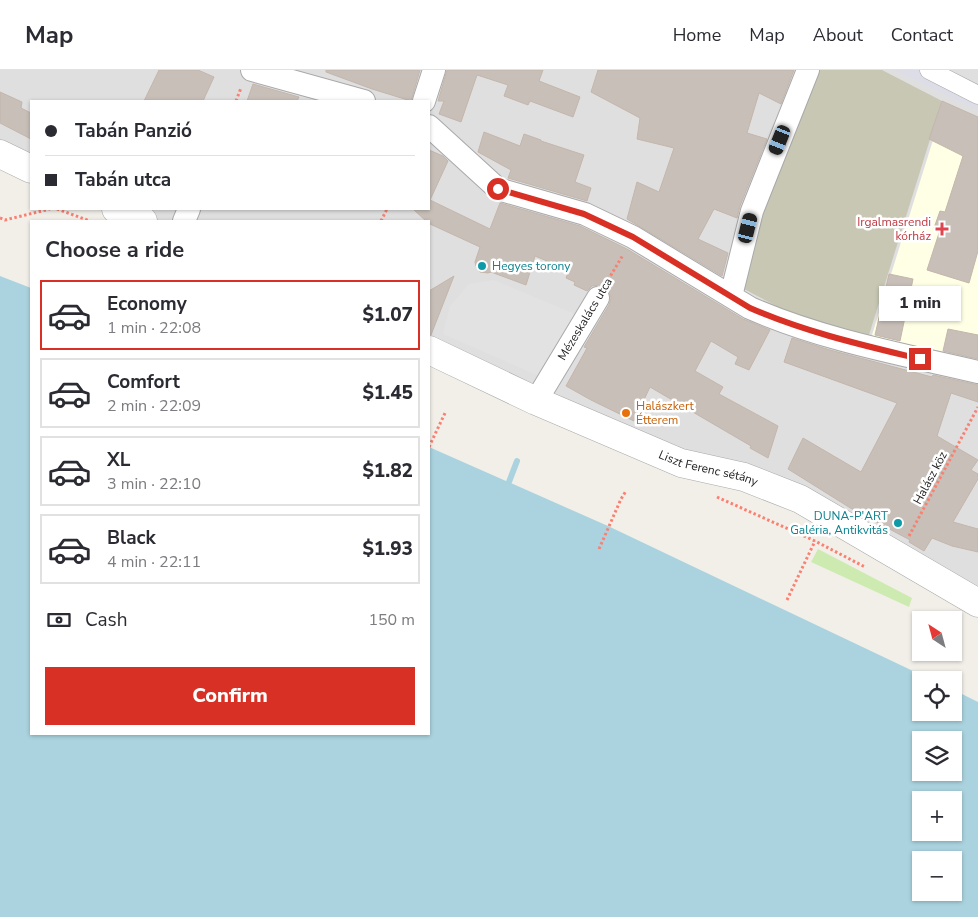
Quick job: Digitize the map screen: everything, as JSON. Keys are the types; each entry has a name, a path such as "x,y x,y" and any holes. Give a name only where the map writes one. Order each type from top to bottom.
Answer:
{"street":[{"path":"252,70 360,100"},
{"path":"424,100 434,70"},
{"path":"731,296 752,211 808,70"},
{"path":"929,70 978,95"},
{"path":"430,127 498,189 584,214 633,237 750,308 839,339 978,372"},
{"path":"0,154 30,169"},
{"path":"118,210 141,220"},
{"name":"Mézeskalács utca","path":"536,401 598,298"},
{"name":"Liszt Ferenc sétány","path":"430,350 536,401 680,463 744,476 800,500 978,603"}],"path":[{"path":"0,218 5,220 46,210"},
{"path":"60,210 87,220"},
{"name":"Mézeskalács utca","path":"598,298 633,237"},
{"name":"Halász köz","path":"897,556 906,543 978,407"},
{"path":"430,445 446,411"},
{"path":"599,549 626,491"},
{"path":"787,600 815,541"}],"shaded area":[{"path":"0,70 978,70 978,603 897,556 430,350 430,220 141,220 118,210 430,210 430,100 30,100 30,169 0,154"},
{"path":"817,70 882,70 942,101 869,335 797,317 744,289 765,199"},
{"path":"894,70 941,70 978,89 978,110"},
{"name":"Irgalmasrendi kórház","path":"944,105 978,120 978,358 871,338"},
{"path":"494,280 575,314 539,376 443,334 450,306 469,284"}],"green space":[{"path":"818,549 912,598 909,607 811,562"}],"water":[{"path":"0,276 30,288 30,735 430,735 430,447 608,526 913,671 912,721 962,721 962,694 978,702 978,917 0,917"}],"building":[{"path":"159,70 198,70 214,77 203,100 144,100"},
{"path":"326,70 420,70 411,100 372,89 326,72"},
{"path":"447,70 543,70 539,81 580,97 573,117 530,101 528,105 504,96 508,85 477,75 461,122 439,114 444,101 438,101"},
{"path":"598,70 794,70 781,104 759,93 747,133 767,139 737,218 714,209 698,239 728,253 722,276 627,219 637,182 659,192 674,148 637,139 640,118 591,92"},
{"path":"253,84 299,97 298,100 247,100"},
{"path":"0,92 22,102 21,108 30,112 30,138 0,123"},
{"path":"942,101 978,117 978,251 969,283 927,270 940,230 934,228 940,211 945,212 963,156 929,139"},
{"path":"484,132 520,146 524,134 584,155 575,182 591,188 587,201 508,178 511,170 478,152"},
{"path":"430,150 443,156 448,161 430,200"},
{"path":"430,200 490,229 500,203 580,226 627,249 743,319 770,330 749,370 735,364 738,357 711,341 695,371 723,387 719,394 778,426 768,458 750,448 751,446 650,387 634,421 566,386 587,348 584,347 609,305 611,298 609,291 599,285 592,286 587,291 574,285 575,282 566,278 569,270 535,256 526,285 491,272 480,272 475,262 480,247 430,224 430,220 425,220 414,210 430,210"},
{"path":"889,274 913,279 900,341 875,335"},
{"path":"454,276 431,335 430,335 430,290"},
{"path":"948,329 978,335 978,359 943,351"},
{"path":"792,338 932,377 933,375 978,385 978,402 951,393 937,436 978,460 971,470 978,474 978,479 953,522 978,529 978,552 952,546 932,538 924,551 909,542 910,540 852,509 788,469 803,438 861,472 897,403 784,362"}],"waterway":[{"path":"509,482 517,461"}],"place":[{"name":"Irgalmasrendi kórház","path":"942,229"},
{"name":"Hegyes torony","path":"482,266"},
{"name":"Halászkert Étterem","path":"626,413"},
{"name":"DUNA-P'ART Galéria, Antikvitás","path":"898,523"}],"route":[{"path":"498,189 584,214 633,237 750,308 839,339 920,359"}]}
